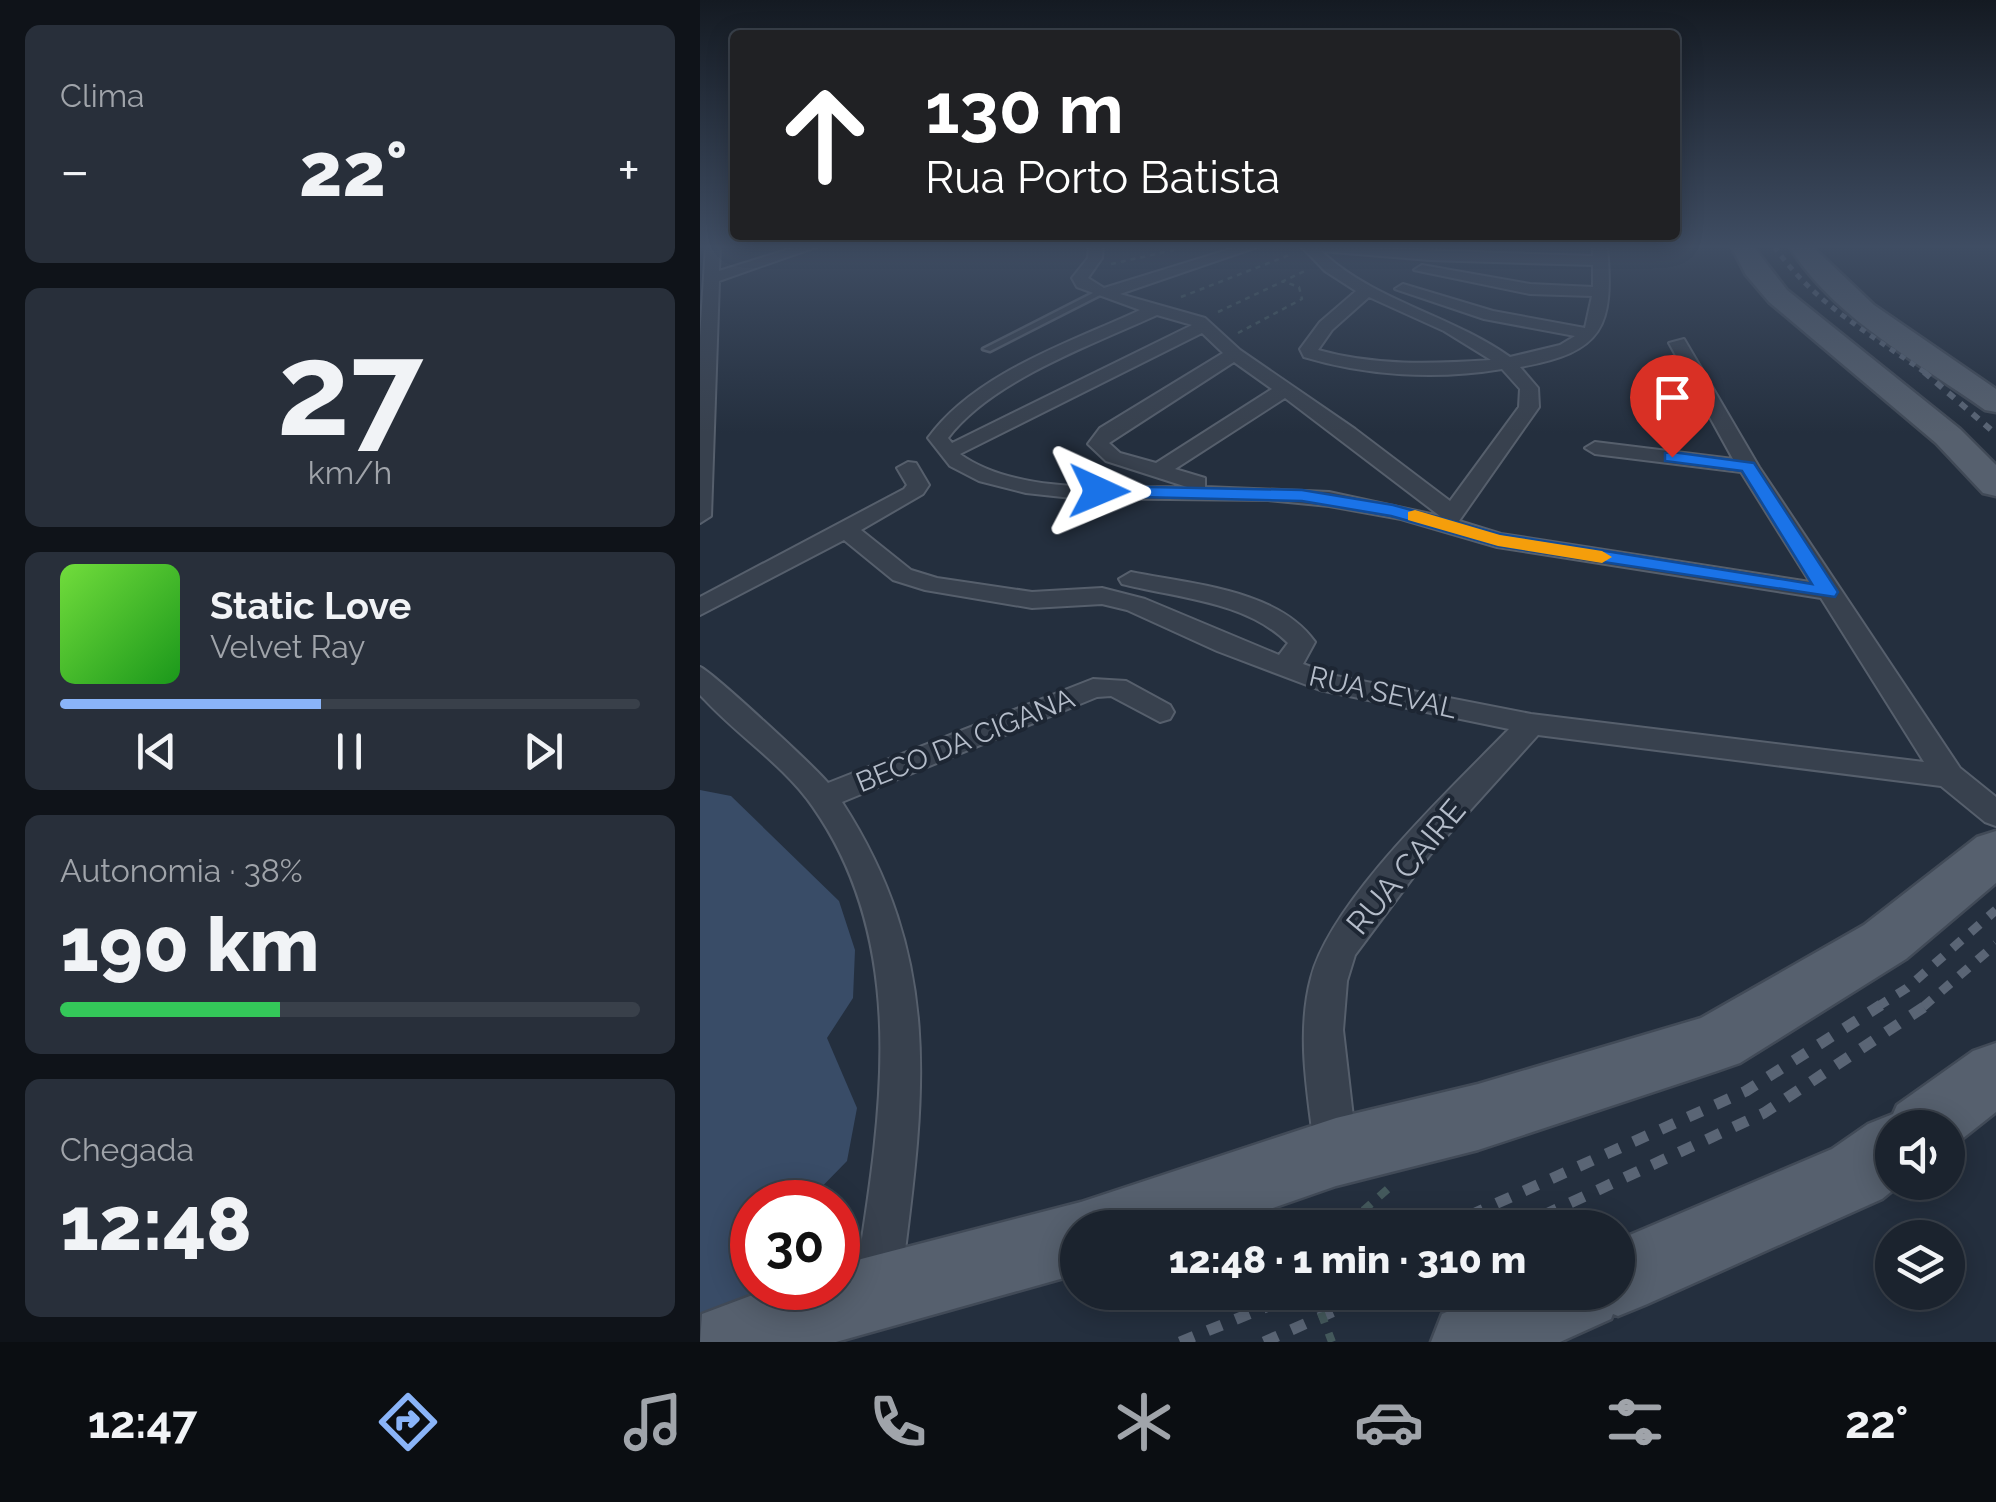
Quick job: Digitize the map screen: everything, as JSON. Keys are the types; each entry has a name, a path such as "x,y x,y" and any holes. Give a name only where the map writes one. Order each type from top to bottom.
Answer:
{"main road":[{"path":"1793,309 1948,436 1996,485"},
{"path":"1867,309 1996,403"},
{"path":"1160,1210 1336,1152 1478,1117 1717,1042 1885,942 1996,852"},
{"path":"1946,1110 1996,1073"},
{"path":"1635,1271 1857,1174 1875,1161"},
{"path":"860,1297 1060,1242"},
{"path":"730,1342 821,1310"},
{"path":"1470,1342 1543,1310"}],"street":[{"path":"700,516 711,309"},
{"path":"943,445 945,424 976,402 1156,309 1201,324 1449,518 1498,540 1828,592"},
{"path":"1346,309 1326,326 1310,353 1420,369 1508,364 1556,352 1590,334 1598,322 1598,309"},
{"path":"1411,309 1447,325 1508,364 1532,396 1449,518"},
{"path":"1472,309 1590,334"},
{"path":"943,445 1038,411 1201,324"},
{"path":"1678,343 1748,466 1949,776 1996,814"},
{"path":"1228,348 1102,437 1098,444 1103,452 1157,472 1232,493"},
{"path":"1157,472 1285,389"},
{"path":"943,445 975,472 1021,486 1065,491 1232,493 1337,500 1449,518"},
{"path":"1595,448 1748,466"},
{"path":"700,607 915,491 918,485 908,468"},
{"name":"RUA SEVAL","path":"846,530 902,575 934,585 1032,600 1102,596 1136,604 1330,684 1531,724 1949,776"},
{"path":"1132,579 1205,596 1290,627 1302,648 1281,667"},
{"path":"700,676 824,797 860,858 888,932 903,1018 902,1112 860,1264"},
{"name":"BECO DA CIGANA","path":"824,797 1093,688 1116,688 1160,712"},
{"name":"RUA CAIRE","path":"1336,1152 1326,1082 1326,1009 1333,961 1352,928 1411,854 1531,724"}],"lane":[{"path":"987,349 1071,309"}],"path":[{"path":"1201,324 1228,309"},
{"path":"1228,348 1286,309"},
{"path":"1319,1310 1332,1342"}],"water":[{"path":"700,790 731,796 839,901 855,950 853,998 827,1038 857,1108 847,1161 828,1180 730,1180 730,1310 757,1310 754,1342 700,1342"}],"railway":[{"path":"1835,309 1927,374"},
{"path":"1924,372 1996,434"},
{"path":"1877,1007 1907,988 1996,910"},
{"path":"1923,1007 1996,944"},
{"path":"1482,1210 1746,1091 1881,1005"},
{"path":"1555,1210 1764,1113 1927,1005"},
{"path":"1180,1342 1259,1310"},
{"path":"1264,1342 1336,1310"}],"slow traffic":[{"path":"1415,516 1498,540 1602,557"}],"route":[{"path":"1099,491 1269,493 1354,502 1446,523 1498,540 1828,592 1748,466 1672,457"}]}
